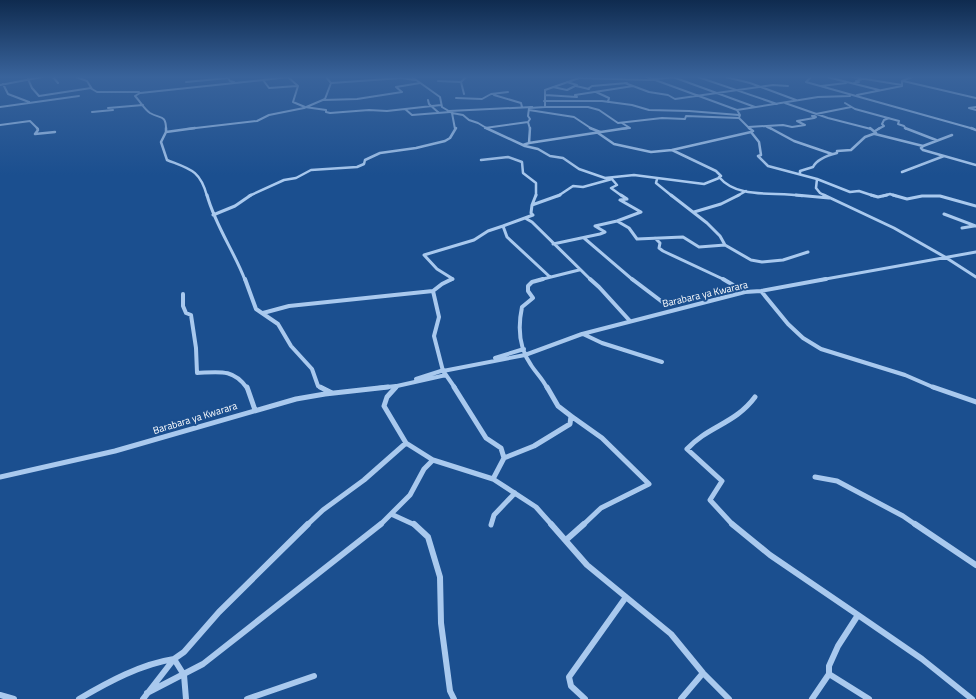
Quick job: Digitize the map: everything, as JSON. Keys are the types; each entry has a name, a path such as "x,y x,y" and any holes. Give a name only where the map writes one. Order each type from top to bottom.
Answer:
{"street":[{"path":"92,112 116,110"},
{"path":"147,110 150,113 163,118 166,123 166,132 161,142 167,160 192,170 203,182 213,215 238,262 256,309 278,324 291,346 312,369 318,386 332,393"},
{"path":"166,132 263,120 269,115 294,110"},
{"path":"319,110 335,113 394,110"},
{"path":"406,110 412,115 484,110"},
{"path":"436,110 439,113"},
{"path":"447,110 450,112 463,115 469,120 523,145 538,149 550,156 563,158 586,172 611,179 616,185 611,188 627,198 620,200 641,212 617,221 595,226 605,232 584,238 552,244"},
{"path":"529,143 531,126 528,122 530,119 528,116 529,110 541,113 566,115 568,118 574,117 591,129 600,132"},
{"path":"598,110 617,123 662,118 685,118 686,116 739,117"},
{"path":"647,110 689,110 739,117"},
{"path":"737,110 739,117 757,137 761,145 761,155 758,156 768,166 817,179 850,192 859,191 878,197 890,194 907,199 922,196 940,196 976,206"},
{"path":"804,110 869,128 875,132 923,146 952,135"},
{"path":"748,126 802,126 805,125 797,121 816,118 812,116 838,110"},
{"path":"860,110 899,121 898,124 904,126 905,129 936,140"},
{"path":"905,110 976,130"},
{"path":"213,215 236,206 249,196 269,186 284,180 296,178 312,170 358,167 364,164 366,160 380,153 416,148 445,141 450,138 456,128 450,112"},
{"path":"800,174 800,171 813,167 814,164 828,155 834,154 838,151 852,150 856,144 865,137 884,126 882,124 884,120 889,118"},
{"path":"0,126 30,121 38,130 35,134 55,132"},
{"path":"485,128 528,122"},
{"path":"523,145 630,128 622,123"},
{"path":"766,127 794,141 834,154"},
{"path":"600,132 598,133 614,144 620,143 634,149 652,152 672,150 751,132"},
{"path":"923,146 921,148 923,150 976,164"},
{"path":"672,150 716,171 721,176 719,178 731,187 746,191 789,194 816,199 829,198"},
{"path":"902,172 919,164 944,156"},
{"path":"263,314 289,306 432,291 453,279 436,271 429,264 424,255 474,240 488,231 533,215 532,205 536,198 536,183 523,173 522,162 518,159 504,157 481,160"},
{"path":"532,205 558,196 573,186 583,187 611,179 634,175 704,184 719,178"},
{"path":"657,179 656,183 694,212 720,236 725,245 751,260 762,262 788,259 808,252"},
{"path":"817,179 816,188 820,193 894,228 945,257 976,277"},
{"path":"694,212 721,204 746,191"},
{"path":"944,214 976,226"},
{"path":"525,218 532,222 552,244 599,287 630,321"},
{"path":"617,221 633,230 637,239 683,237 699,247 725,245"},
{"path":"503,226 507,237 550,277"},
{"path":"962,228 976,226"},
{"path":"584,238 664,304"},
{"path":"656,238 660,243 659,248 663,251 721,278 745,292"},
{"name":"Barabara ya Kwarara","path":"0,477 77,462 283,401 332,393 397,386 524,352 630,321 745,292 761,291 976,252"},
{"path":"566,540 601,508 649,484 626,463 603,438 584,423 565,413 552,398 545,382 529,363 524,352 520,336 519,320 522,308 533,298 528,291 528,286 532,282 579,270"},
{"path":"432,291 439,317 434,336 444,373 486,438 501,448 504,458"},
{"path":"761,291 775,310 809,343 821,349 905,375 940,390 976,402"},
{"path":"183,294 183,306 186,313 191,315 196,348 197,373 220,371 236,374 247,387 256,410"},
{"path":"582,334 602,343 662,362"},
{"path":"397,386 387,397 384,406 406,443 432,460 493,479 536,507 587,565 671,634 703,673 729,699"},
{"path":"755,397 748,407 733,419 697,439 687,449 722,481 710,500 730,521 756,544 922,659 972,699"},
{"path":"493,479 504,458 534,446 570,424 571,416"},
{"path":"143,699 174,659 184,652 219,612 323,510 364,480 406,443"},
{"path":"147,693 203,664 391,514 410,495 424,469 432,460"},
{"path":"815,477 836,481 903,516 976,565"},
{"path":"491,525 494,515 514,493"},
{"path":"391,514 414,524 428,537 440,577 441,623 446,670 450,690 454,699"},
{"path":"585,699 571,686 569,677 626,597"},
{"path":"812,699 829,674 829,666 838,646 858,615"},
{"path":"174,659 184,675 186,699"},
{"path":"79,699 107,683 160,661 174,659"},
{"path":"681,699 703,673"},
{"path":"829,674 847,684 868,699"},
{"path":"247,699 314,676"},
{"path":"0,695 14,699"}]}
